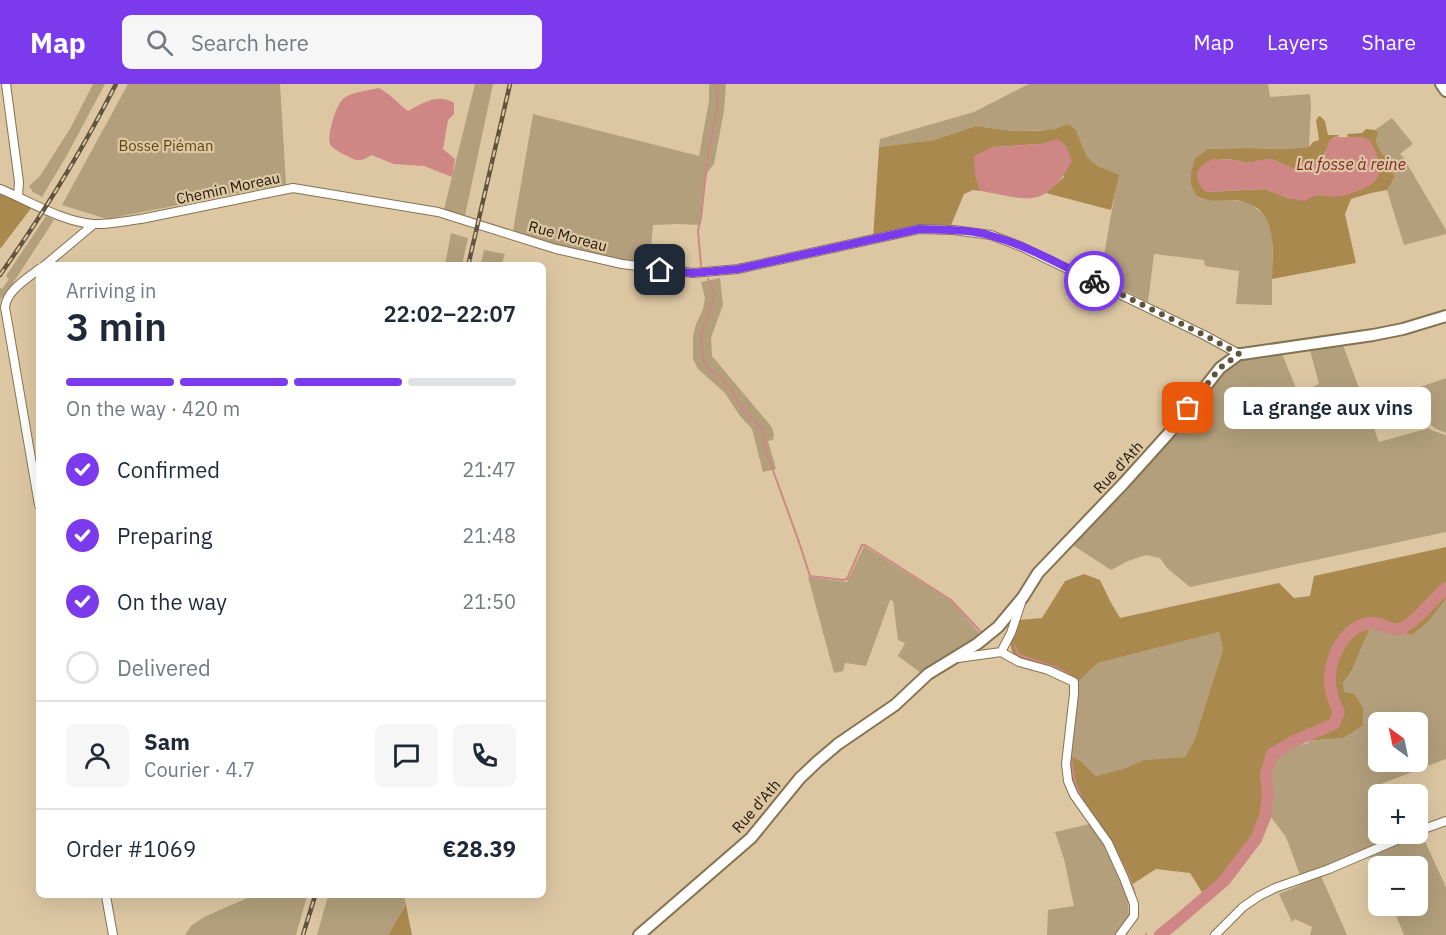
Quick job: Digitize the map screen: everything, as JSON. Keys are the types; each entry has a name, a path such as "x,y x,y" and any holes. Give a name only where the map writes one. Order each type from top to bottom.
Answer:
{"street":[{"path":"6,84 19,182 18,196"},
{"path":"1441,84 1446,91"},
{"name":"Chemin Moreau","path":"0,189 67,219 94,224 141,219 293,188 438,212"},
{"name":"Rue Moreau","path":"438,212 556,249 622,264 693,273 738,269 919,229 953,230 991,235 1022,247 1239,354"},
{"path":"49,262 94,224"},
{"path":"36,271 10,293 5,307 36,488"},
{"path":"1239,354 1404,330 1446,316"},
{"name":"Rue d'Ath","path":"639,935 751,838 800,778 818,761 838,744 895,705 928,675 977,644 998,627 1023,597 1038,573 1170,433 1216,373 1239,354"},
{"name":"Rue d'Ath","path":"956,658 1001,652 1011,633 1023,597"},
{"path":"1001,652 1019,662 1048,670 1074,682 1066,764 1068,781 1074,795 1108,843 1134,904 1134,916 1120,935"},
{"path":"1428,827 1446,820"},
{"path":"1215,935 1243,907 1259,896 1388,844"},
{"path":"106,898 113,935"}],"green space":[{"path":"93,84 105,84 42,197 33,192 29,186 40,176 71,127"},
{"name":"Bosse Piéman","path":"128,84 280,84 286,184 107,219 62,205"},
{"path":"475,84 493,84 464,220 443,213"},
{"path":"709,84 726,84 724,111 714,164 707,173 700,225 653,225 649,268 556,249 513,231 533,114 699,156 709,101"},
{"path":"1029,84 1268,84 1270,97 1310,94 1309,147 1208,149 1212,201 1232,200 1249,203 1266,216 1272,231 1272,305 1236,304 1239,271 1205,266 1204,260 1154,254 1148,302 1100,278 1118,175 1098,166 1087,157 1076,130 1011,131 976,126 934,140 879,147 880,139 974,112"},
{"path":"1392,118 1413,144 1400,154 1446,230 1446,234 1404,245 1387,190 1395,177 1376,142 1378,132 1375,130"},
{"path":"46,216 54,220 0,300 0,288 2,289 9,279 6,276"},
{"path":"451,233 468,238 463,262 446,262"},
{"path":"484,250 505,254 502,262 482,262"},
{"path":"720,278 723,305 711,338 712,356 771,426 774,434 773,440 768,441 776,469 763,472 752,429 740,416 725,393 698,369 693,359 693,336 705,298 701,282"},
{"path":"1343,345 1379,442 1429,428 1446,435 1446,532 1190,587 1168,569 1160,558 1146,555 1111,570 1068,542 1239,354 1280,349 1298,393 1319,384 1310,350"},
{"path":"1446,378 1446,433 1431,425 1417,388"},
{"path":"864,546 951,601 982,636 921,673 898,656 905,643 898,640 893,601 890,600 866,666 845,663 843,671 834,673 808,577 847,582"},
{"path":"1446,599 1446,759 1428,766 1428,712 1368,712 1368,772 1412,772 1381,784 1368,784 1368,844 1379,844 1328,866 1300,875 1286,837 1271,817 1267,774 1274,755 1309,741 1342,738 1343,683 1352,670 1372,623 1412,635 1428,622"},
{"path":"1219,632 1223,649 1194,741 1185,757 1143,760 1126,768 1096,776 1081,761 1071,756 1078,682 1098,663"},
{"path":"1090,824 1103,842 1124,889 1128,900 1129,918 1115,935 1047,935 1048,910 1074,906 1064,859 1055,832"},
{"path":"1396,844 1426,844 1446,887 1446,935 1404,935 1396,916 1428,916 1428,856 1370,855"},
{"path":"1321,876 1347,935 1310,935 1312,927 1295,919 1292,922 1279,894"},
{"path":"247,898 306,898 296,935 185,935 191,926 204,917"},
{"path":"327,898 404,898 406,905 388,935 317,935"}],"shaded area":[{"path":"1320,116 1325,121 1328,135 1339,136 1333,138 1322,158 1313,165 1294,169 1271,159 1247,163 1229,159 1215,160 1206,192 1265,189 1291,199 1315,195 1340,196 1380,170 1375,151 1362,137 1348,137 1347,135 1362,133 1366,129 1378,132 1376,142 1383,155 1391,158 1388,165 1395,177 1387,190 1351,199 1345,214 1356,263 1272,279 1272,240 1266,218 1249,204 1234,200 1213,201 1197,196 1191,185 1191,172 1195,159 1208,149 1309,147 1313,142 1319,140 1316,120"},
{"path":"1068,124 1076,130 1087,157 1098,166 1119,175 1111,210 1046,193 1064,177 1041,144 993,147 975,175 981,191 973,190 964,194 949,230 919,229 873,239 879,147 934,140 976,126 1011,131 1039,131 1056,129"},
{"path":"0,194 32,207 0,249"},
{"path":"1446,547 1446,599 1428,622 1412,635 1372,623 1352,670 1343,683 1344,692 1354,694 1363,708 1363,725 1343,738 1292,742 1272,754 1266,774 1268,795 1265,817 1256,839 1224,881 1205,897 1190,873 1156,869 1128,887 1117,860 1068,781 1067,754 1081,761 1096,776 1126,768 1143,760 1185,757 1194,741 1223,649 1219,632 1098,663 1078,682 1015,657 1011,643 1019,620 1042,618 1065,581 1084,574 1100,580 1120,618 1279,583 1294,598 1310,596 1314,576"},
{"path":"406,905 412,935 388,935"}],"water":[{"path":"379,88 408,111 436,99 454,103 454,114 448,120 443,149 455,159 452,177 424,166 394,164 371,155 363,160 356,160 333,148 329,140 340,102 347,96"},
{"name":"La fosse à reine","path":"1337,137 1362,137 1370,140 1380,169 1379,175 1369,186 1344,196 1320,195 1305,201 1291,199 1265,189 1206,192 1198,181 1200,168 1215,158 1216,160 1229,159 1247,163 1273,159 1294,169 1300,165 1314,164 1325,154 1330,140"},
{"path":"1058,139 1066,146 1072,161 1052,189 1033,198 981,191 975,175 974,156 993,147 1041,144"}],"waterway":[{"path":"701,266 698,231 708,154 717,109 718,84"},
{"path":"708,279 714,292 714,301 703,327 701,341 706,367 721,377 733,392 738,404 763,430 767,454 810,576 847,579 862,545 865,545 951,600 982,633"},
{"path":"1160,935 1224,881 1256,839 1265,817 1268,795 1266,774 1272,754 1292,742 1334,724 1339,712 1331,691 1331,668 1337,650 1347,635 1354,629 1371,623 1392,629 1406,626 1446,588"},
{"path":"1015,646 1018,654 1063,671 1075,680"},
{"path":"1071,754 1075,782 1087,808"},
{"path":"1111,842 1135,894"}],"railway":[{"path":"0,275 61,182 116,84"},
{"path":"469,262 510,84"},
{"path":"303,935 314,898"}],"way so far":[{"path":"1094,281 1239,354 1220,368 1188,408"}],"place":[{"name":"La grange aux vins","path":"1188,408"}],"route":[{"path":"660,270 693,273 738,269 919,229 991,235 1094,281"}]}
